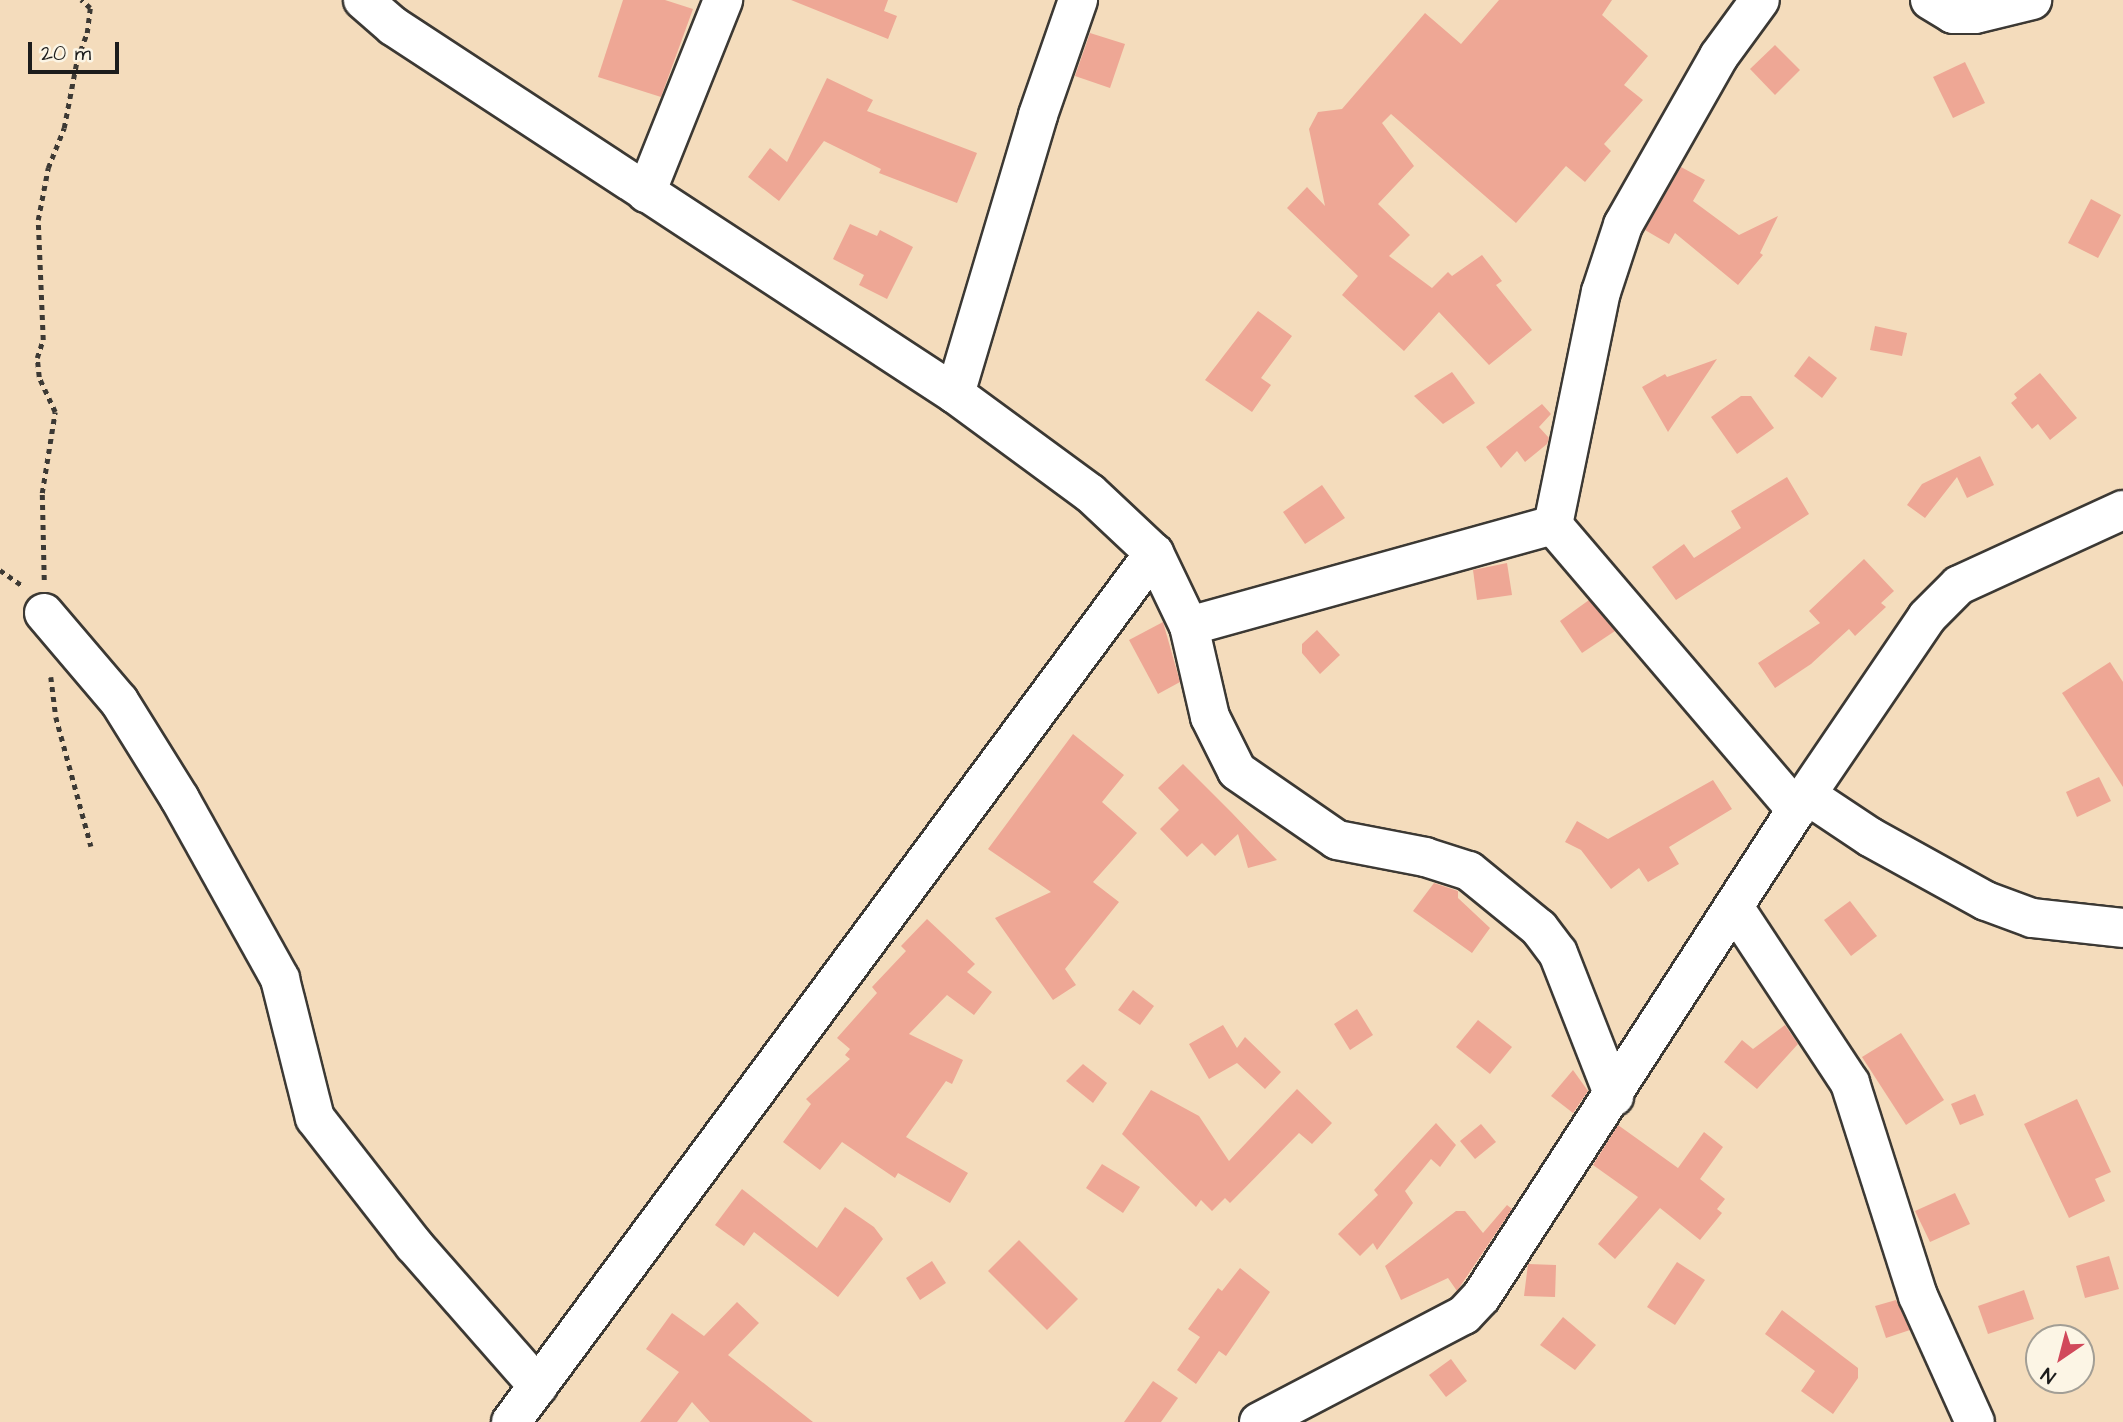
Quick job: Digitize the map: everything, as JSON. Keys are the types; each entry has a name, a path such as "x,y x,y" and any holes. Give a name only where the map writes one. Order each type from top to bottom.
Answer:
{"street":[{"path":"363,0 397,13 646,193 955,394 1090,493 1154,554 1189,626 1210,717 1237,771 1337,840 1425,857 1469,871 1539,929 1558,953 1614,1096"},
{"path":"646,193 723,0"},
{"path":"955,394 1038,115 1079,0"},
{"path":"1553,525 1601,292 1623,225 1719,56 1760,0"},
{"path":"1930,0 1953,15 1975,14 2032,0"},
{"path":"1259,1422 1464,1315 1481,1297 1614,1096 1801,803 1927,617 1958,585 2123,510"},
{"path":"1189,626 1553,525"},
{"path":"1553,525 1801,803 1870,837 1986,901 2032,918 2123,928"},
{"path":"511,1422 1154,554"},
{"path":"44,613 119,701 180,799 280,979 315,1118 414,1245 538,1386"},
{"path":"1734,907 1850,1083 1917,1296 1975,1422"}],"path":[{"path":"44,613 42,493 55,412 39,377 37,358 43,340 38,220 48,167 64,128 77,60 87,33 90,8 81,0"},
{"path":"0,570 35,594 44,613"},
{"path":"51,668 56,717 91,846"}],"building":[{"path":"623,0 665,0 693,9 661,97 598,77"},
{"path":"791,0 888,0 884,11 897,16 888,39"},
{"path":"1499,0 1612,0 1602,15 1648,56 1624,85 1643,100 1604,144 1611,151 1585,182 1566,166 1516,223 1391,114 1382,123 1414,166 1378,204 1410,235 1389,256 1432,288 1448,272 1452,276 1482,255 1502,281 1496,285 1532,330 1489,365 1439,312 1404,351 1342,295 1358,276 1287,208 1307,187 1325,206 1309,129 1318,112 1342,109 1425,13 1461,44"},
{"path":"1090,33 1125,44 1110,88 1075,76"},
{"path":"1775,45 1800,70 1775,95 1750,69"},
{"path":"1965,62 1985,103 1953,118 1933,77"},
{"path":"827,78 873,100 867,111 977,153 957,203 879,173 881,169 824,141 779,201 748,177 770,148 787,162"},
{"path":"1681,167 1705,180 1693,201 1739,235 1778,216 1760,253 1763,255 1738,285 1675,233 1669,244 1645,230"},
{"path":"2091,199 2121,215 2098,258 2068,243"},
{"path":"850,224 877,236 880,230 913,247 887,299 859,285 864,275 833,259"},
{"path":"1258,311 1292,336 1261,378 1271,385 1252,412 1205,380"},
{"path":"1875,326 1907,333 1902,356 1870,350"},
{"path":"1809,356 1837,378 1822,398 1794,376"},
{"path":"1717,359 1668,432 1642,387 1665,374 1667,377"},
{"path":"1452,372 1475,403 1443,424 1414,396"},
{"path":"2040,373 2077,418 2050,440 2038,424 2032,429 2011,403 2017,398 2014,394"},
{"path":"1741,396 1751,396 1774,428 1737,454 1711,417"},
{"path":"1542,404 1551,414 1539,427 1549,438 1547,444 1525,462 1517,451 1501,468 1486,447"},
{"path":"1980,456 1994,485 1967,498 1957,477 1925,518 1907,505 1922,484"},
{"path":"1787,477 1809,514 1676,600 1652,567 1684,544 1694,558 1741,528 1731,511"},
{"path":"1322,485 1345,518 1305,544 1283,512"},
{"path":"1864,559 1894,591 1881,603 1886,607 1855,636 1849,629 1811,664 1775,688 1758,663 1820,623 1809,611"},
{"path":"1507,563 1512,595 1477,600 1473,570"},
{"path":"1589,600 1615,631 1582,653 1560,621"},
{"path":"1163,622 1180,682 1158,694 1129,640"},
{"path":"1317,630 1340,655 1320,674 1302,653 1302,644"},
{"path":"2110,662 2123,682 2123,787 2062,693"},
{"path":"1073,734 1124,775 1102,802 1137,833 1093,882 1119,902 1065,969 1076,985 1053,1000 995,918 1051,892 988,849"},
{"path":"1183,764 1277,860 1248,868 1238,834 1215,856 1202,843 1187,857 1160,829 1179,810 1158,788"},
{"path":"2099,777 2111,801 2077,817 2066,792"},
{"path":"1713,780 1732,809 1669,847 1679,864 1648,882 1639,868 1611,889 1581,850 1565,842 1577,821 1608,839"},
{"path":"1434,883 1458,891 1458,898 1490,928 1472,953 1413,911"},
{"path":"1850,901 1877,936 1851,956 1824,920"},
{"path":"927,919 975,964 967,972 992,992 974,1015 947,995 909,1034 963,1060 952,1084 946,1081 906,1137 968,1173 950,1203 898,1173 895,1178 842,1142 820,1170 783,1142 811,1104 806,1099 850,1059 845,1055 850,1049 837,1038 877,993 872,987 906,951 901,946"},
{"path":"1133,990 1154,1006 1140,1025 1118,1010"},
{"path":"1357,1009 1373,1035 1350,1050 1334,1024"},
{"path":"1478,1020 1512,1047 1490,1074 1456,1047"},
{"path":"1223,1025 1237,1048 1245,1037 1281,1072 1265,1089 1237,1063 1209,1079 1189,1044"},
{"path":"1785,1025 1798,1044 1757,1089 1724,1062 1742,1040 1753,1049"},
{"path":"1901,1033 1944,1100 1906,1125 1862,1057"},
{"path":"1083,1064 1107,1083 1093,1103 1066,1081"},
{"path":"1573,1070 1588,1091 1573,1113 1551,1096"},
{"path":"1297,1089 1332,1123 1312,1144 1299,1133 1230,1203 1225,1198 1212,1211 1201,1200 1196,1207 1122,1134 1151,1090 1199,1116 1229,1161"},
{"path":"1975,1094 1984,1115 1960,1125 1951,1104"},
{"path":"2077,1099 2111,1172 2095,1179 2105,1201 2069,1218 2024,1124"},
{"path":"1436,1123 1456,1145 1440,1167 1431,1159 1405,1191 1413,1203 1377,1250 1373,1243 1360,1256 1338,1234 1378,1195 1374,1190"},
{"path":"1481,1124 1496,1142 1475,1159 1460,1141"},
{"path":"1618,1125 1678,1168 1704,1132 1723,1147 1700,1179 1725,1199 1717,1209 1722,1213 1700,1240 1660,1208 1615,1259 1598,1244 1638,1197 1593,1165"},
{"path":"1102,1164 1140,1187 1123,1213 1086,1188"},
{"path":"742,1189 817,1248 845,1207 874,1227 883,1239 838,1297 754,1232 744,1246 715,1225"},
{"path":"1955,1193 1970,1224 1930,1242 1915,1211"},
{"path":"1507,1205 1512,1209 1457,1291 1448,1278 1401,1300 1385,1266 1456,1211 1465,1211 1483,1233"},
{"path":"1019,1240 1078,1299 1047,1330 988,1271"},
{"path":"2109,1256 2119,1289 2085,1298 2076,1266"},
{"path":"932,1261 946,1283 920,1300 906,1278"},
{"path":"1677,1262 1705,1280 1675,1325 1647,1307"},
{"path":"1528,1264 1556,1265 1555,1297 1524,1296"},
{"path":"1240,1268 1270,1292 1226,1356 1219,1351 1196,1384 1177,1370 1200,1337 1188,1329 1218,1288 1222,1291"},
{"path":"2024,1290 2034,1319 1988,1334 1978,1306"},
{"path":"1896,1300 1910,1330 1886,1338 1875,1306"},
{"path":"737,1302 759,1323 728,1355 813,1422 710,1422 692,1402 677,1422 640,1422 679,1372 646,1349 672,1313 704,1336"},
{"path":"1782,1310 1858,1368 1858,1378 1833,1414 1801,1391 1815,1371 1765,1334"},
{"path":"1563,1317 1596,1345 1575,1370 1540,1345"},
{"path":"1451,1359 1467,1381 1446,1397 1429,1375"},
{"path":"1153,1381 1178,1398 1161,1422 1124,1422"}]}
